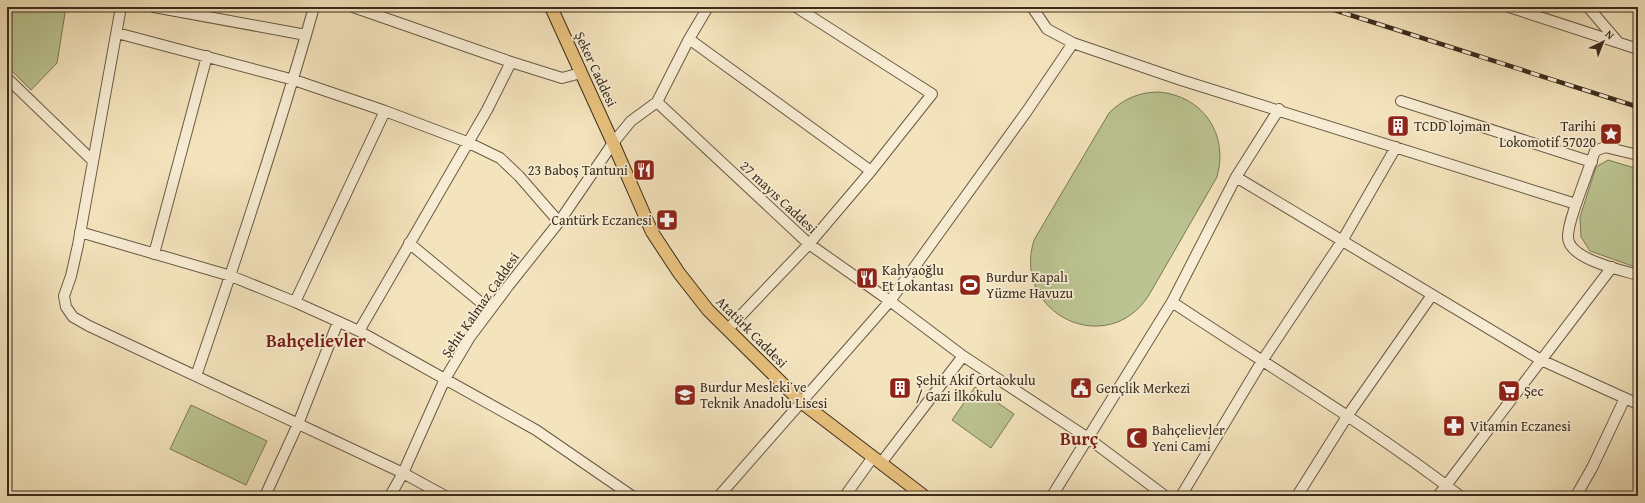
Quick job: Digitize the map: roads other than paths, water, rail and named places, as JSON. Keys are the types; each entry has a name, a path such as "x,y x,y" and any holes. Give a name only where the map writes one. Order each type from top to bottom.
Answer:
{"main road":[{"name":"Şeker Caddesi","path":"551,7 614,143"},
{"name":"Atatürk Caddesi","path":"614,143 652,232 679,273 708,310 801,402 924,496"}],"street":[{"path":"121,7 80,232 71,276 64,296 66,307 73,318 402,473 445,496"},
{"path":"154,7 306,35"},
{"path":"196,376 231,276 294,80 314,7"},
{"path":"353,7 511,62 562,78 581,73"},
{"path":"657,102 688,39 708,7"},
{"path":"728,329 809,244 871,171 932,94 796,7"},
{"path":"1032,7 1047,29 1073,43 1181,80 1279,109 1576,204"},
{"path":"1510,7 1530,10 1638,48"},
{"path":"1588,7 1618,42"},
{"path":"117,33 294,80 385,110 467,142 500,158 519,176 559,222"},
{"path":"688,39 871,171"},
{"path":"719,496 890,301 1027,111 1073,43"},
{"path":"154,254 207,56"},
{"path":"359,331 467,142 487,110 511,62"},
{"path":"7,78 92,160"},
{"path":"1401,101 1592,162"},
{"name":"Şehit Kalmaz Caddesi","path":"390,496 445,379 470,337 559,222 631,121 657,102"},
{"name":"27 mayıs Caddesi","path":"657,102 809,244 890,301 963,356 1088,438 1165,496"},
{"path":"1052,496 1172,302 1236,177 1279,109"},
{"path":"295,302 385,110"},
{"path":"1181,496 1262,361 1342,241 1396,147"},
{"path":"1638,155 1605,147 1595,151 1576,204 1568,238 1572,248 1590,260 1638,275"},
{"path":"1236,177 1541,360 1638,404"},
{"path":"80,232 231,276 295,302 359,331 536,430 632,496"},
{"path":"409,243 490,310"},
{"path":"1438,496 1612,267"},
{"path":"1297,496 1348,415 1432,295"},
{"path":"1172,302 1348,415 1460,496"},
{"path":"265,496 298,424 338,322"},
{"path":"845,496 877,460 963,356"},
{"path":"1576,496 1592,468 1625,398"}],"railway":[{"path":"1325,7 1638,107"}],"place":[{"name":"TCDD lojman","path":"1398,126"},
{"name":"Tarihi Lokomotif 57020","path":"1611,134"},
{"name":"23 Baboş Tantuni","path":"644,170"},
{"name":"Cantürk Eczanesi","path":"667,220"},
{"name":"Kahyaoğlu Et Lokantası","path":"867,278"},
{"name":"Burdur Kapalı Yüzme Havuzu","path":"970,285"},
{"name":"Şehit Akif Ortaokulu / Gazi İlkokulu","path":"900,388"},
{"name":"Gençlik Merkezi","path":"1081,388"},
{"name":"Şec","path":"1509,391"},
{"name":"Burdur Mesleki ve Teknik Anadolu Lisesi","path":"685,395"},
{"name":"Vitamin Eczanesi","path":"1454,426"},
{"name":"Bahçelievler Yeni Cami","path":"1137,438"}],"district":[{"name":"Bahçelievler","path":"316,341"},
{"name":"Burç","path":"1079,439"}]}
